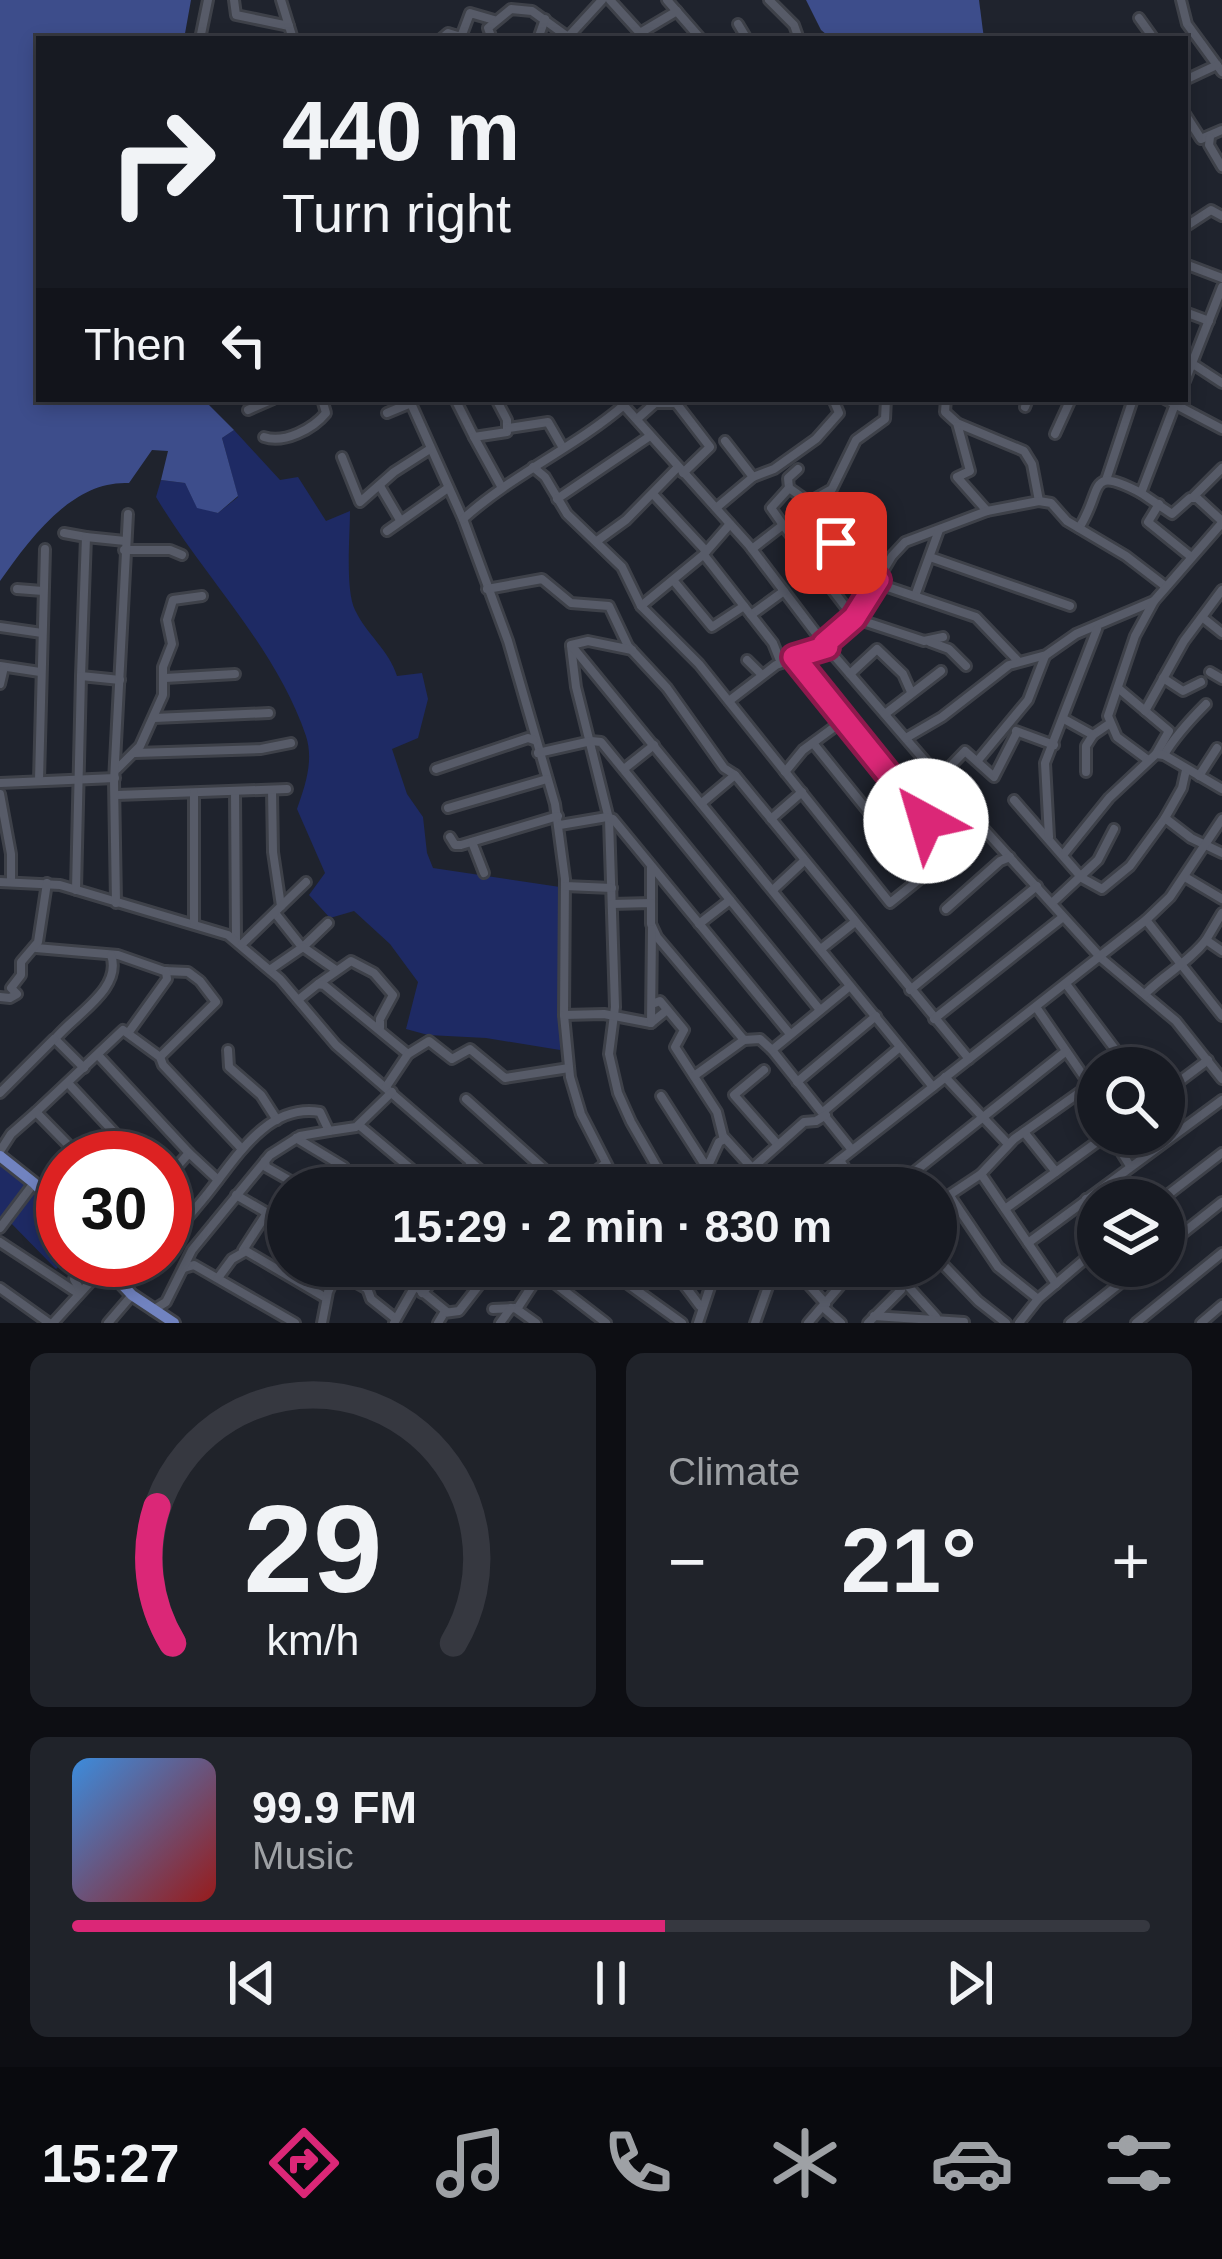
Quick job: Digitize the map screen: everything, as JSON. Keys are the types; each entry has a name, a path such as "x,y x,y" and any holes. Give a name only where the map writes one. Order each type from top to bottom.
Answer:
{"main road":[{"path":"1,1157 34,1183"},
{"path":"124,1287 166,1322"}],"street":[{"path":"201,36 208,0"},
{"path":"235,0 236,15 291,33"},
{"path":"281,0 291,33"},
{"path":"569,36 606,0 640,33 677,10"},
{"path":"667,0 699,36"},
{"path":"770,0 794,25 798,36"},
{"path":"1181,0 1187,24 1219,69 1188,79"},
{"path":"490,36 487,30 511,9 530,10 567,36"},
{"path":"462,36 470,13 495,21"},
{"path":"1139,18 1152,36"},
{"path":"539,36 545,19"},
{"path":"738,24 745,36"},
{"path":"1188,119 1200,138 1222,130"},
{"path":"1210,137 1209,145 1222,166"},
{"path":"1188,225 1211,210 1222,216"},
{"path":"1188,267 1222,282 1189,364 1222,383"},
{"path":"1188,314 1209,321"},
{"path":"248,410 266,402"},
{"path":"265,437 287,440 322,420 326,413 323,402"},
{"path":"387,413 408,402"},
{"path":"410,402 463,519 513,655 559,820 565,886 568,1068 575,1100 607,1167"},
{"path":"456,402 501,487"},
{"path":"497,402 509,428"},
{"path":"463,519 621,402 752,549 850,674 983,828 1101,958 1176,1021 1222,1079"},
{"path":"637,420 655,403 665,402"},
{"path":"597,541 710,447 676,402"},
{"path":"716,508 753,477 773,470 816,439 838,413 834,402"},
{"path":"789,488 809,502 832,489 856,440 885,418 886,402"},
{"path":"946,402 945,412 957,423 1024,451 1032,464 1039,501"},
{"path":"1055,434 1070,402"},
{"path":"1106,480 1132,402"},
{"path":"1141,493 1177,402 1222,428"},
{"path":"474,437 548,422 563,448"},
{"path":"957,423 970,471 957,477 987,511"},
{"path":"557,500 650,436"},
{"path":"724,441 753,477"},
{"path":"342,457 358,501 430,449"},
{"path":"533,467 578,526 622,567 641,606 729,700 890,903 983,828"},
{"path":"1078,528 1090,511 1097,484 1106,480 1116,479 1175,514 1222,468"},
{"path":"798,469 771,508 854,618 949,649 966,666"},
{"path":"380,486 400,520"},
{"path":"387,531 448,488"},
{"path":"653,494 705,553 773,643 781,663"},
{"path":"1193,496 1222,522 1154,601 1135,636 1108,710 1109,724 1121,742 1222,789"},
{"path":"729,700 761,674 826,645 854,618 900,546 987,511 1051,503 1063,518 1165,586"},
{"path":"1159,504 1148,522 1190,556"},
{"path":"116,903 115,774 128,514"},
{"path":"641,606 705,553 730,524"},
{"path":"752,549 783,525"},
{"path":"823,527 852,562 862,561 869,551"},
{"path":"915,596 939,530"},
{"path":"64,533 182,555"},
{"path":"76,890 86,537"},
{"path":"39,780 45,549"},
{"path":"930,556 1070,606"},
{"path":"862,561 877,582 976,617 1018,661"},
{"path":"487,589 542,579 572,603 604,603 632,650 667,688 724,768 772,819 969,1059"},
{"path":"673,580 712,627 744,606"},
{"path":"17,589 44,590"},
{"path":"1145,711 1222,590"},
{"path":"751,616 784,591"},
{"path":"0,783 115,774 134,753 164,695 163,667 172,644 167,620 173,600 202,596"},
{"path":"906,738 1018,661 1046,655 1076,634 1154,601"},
{"path":"1202,617 1222,633"},
{"path":"1049,838 1045,763 1098,626"},
{"path":"0,627 42,633"},
{"path":"928,641 944,637"},
{"path":"571,645 588,641 632,650"},
{"path":"571,645 576,687 607,817 612,888 609,1054 618,1094 658,1167"},
{"path":"571,645 933,1087"},
{"path":"850,674 878,649 903,674 911,692"},
{"path":"979,759 1028,700 1046,655"},
{"path":"794,657 953,853"},
{"path":"746,660 761,674"},
{"path":"0,684 2,666 40,672"},
{"path":"885,713 940,671"},
{"path":"1210,672 1222,680"},
{"path":"164,678 235,674"},
{"path":"81,676 120,680"},
{"path":"1162,679 1181,691 1201,682"},
{"path":"1118,688 1169,730 1156,756"},
{"path":"1064,855 1109,798 1186,729 1206,704"},
{"path":"154,718 268,713"},
{"path":"1064,719 1093,735"},
{"path":"785,772 844,720"},
{"path":"1086,772 1086,746 1109,724"},
{"path":"1006,726 1054,745"},
{"path":"941,776 965,751 994,776 1017,732"},
{"path":"436,769 535,740"},
{"path":"538,754 602,742 820,1010"},
{"path":"134,753 261,749 291,743"},
{"path":"813,743 922,878"},
{"path":"624,770 654,745"},
{"path":"1198,776 1217,748"},
{"path":"1014,800 1082,878 1106,888 1130,866 1165,818 1186,770"},
{"path":"703,802 734,776"},
{"path":"448,808 547,779"},
{"path":"117,795 287,789"},
{"path":"272,790 278,910 302,947 336,970"},
{"path":"235,791 239,942"},
{"path":"194,792 194,923"},
{"path":"772,819 802,792"},
{"path":"0,799 6,882 47,883 76,890 194,923 239,942 271,970 336,1045 478,1167"},
{"path":"450,837 455,845 559,820 607,817"},
{"path":"607,817 790,1034"},
{"path":"1165,818 1222,854"},
{"path":"831,1167 1146,920 1185,877 1221,823"},
{"path":"1052,903 1082,878 1114,829"},
{"path":"472,842 484,873"},
{"path":"946,909 1000,861 1012,857"},
{"path":"1097,860 1108,865"},
{"path":"774,889 804,861"},
{"path":"650,865 655,937 651,1023"},
{"path":"1185,877 1222,899"},
{"path":"239,942 306,882"},
{"path":"0,997 17,994 11,988 21,975 21,962 36,948 47,883"},
{"path":"565,886 612,888"},
{"path":"910,990 1037,886"},
{"path":"699,925 730,900"},
{"path":"612,904 651,903"},
{"path":"1145,994 1206,940 1222,913"},
{"path":"934,1019 1063,917"},
{"path":"1146,920 1222,1016"},
{"path":"821,949 854,922"},
{"path":"271,970 328,923"},
{"path":"655,937 744,1040"},
{"path":"1206,940 1222,951"},
{"path":"36,948 111,955 192,974 215,1002 160,1057"},
{"path":"0,1093 110,981 115,964 111,955"},
{"path":"298,1000 353,961 391,988 393,999 380,1019 380,1029"},
{"path":"129,1032 166,979 166,971"},
{"path":"318,984 339,995 407,1054"},
{"path":"1066,984 1113,1047"},
{"path":"772,1050 850,986"},
{"path":"652,1004 660,1000 684,1030 685,1036 674,1047 717,1112 725,1139 755,1167 804,1122 825,1113 901,1047"},
{"path":"1036,1007 1077,1068"},
{"path":"564,1015 651,1023 667,1010"},
{"path":"797,1082 875,1016"},
{"path":"1,1157 16,1129 122,1030 160,1057 242,1149"},
{"path":"56,1038 84,1068"},
{"path":"694,1076 744,1040 760,1039 853,1150"},
{"path":"192,1250 265,1161 296,1138 358,1125 389,1089 407,1054 429,1041 452,1059 470,1049 508,1078 568,1068"},
{"path":"228,1050 229,1067 261,1096 277,1120"},
{"path":"923,1167 1065,1052"},
{"path":"98,1055 169,1131"},
{"path":"1185,1078 1208,1060"},
{"path":"764,1070 734,1095 778,1145"},
{"path":"945,1078 1008,1144"},
{"path":"68,1083 113,1131"},
{"path":"957,1191 981,1174 1008,1144 1077,1094"},
{"path":"661,1096 707,1168 725,1139"},
{"path":"466,1100 544,1167"},
{"path":"1113,1179 1222,1100"},
{"path":"192,1214 242,1149 277,1120 304,1110 318,1111 329,1131"},
{"path":"36,1112 55,1131"},
{"path":"358,1125 409,1167"},
{"path":"1024,1132 1056,1172"},
{"path":"296,1138 344,1167"},
{"path":"1185,1182 1222,1153"},
{"path":"1005,1208 1080,1155"},
{"path":"1123,1155 1130,1166"},
{"path":"192,1156 218,1180"},
{"path":"840,1160 844,1167"},
{"path":"265,1161 268,1167"},
{"path":"468,1167 472,1162"},
{"path":"602,1167 605,1164"},
{"path":"981,1174 1056,1284"},
{"path":"0,1228 34,1183"},
{"path":"218,1278 267,1213 236,1195"},
{"path":"1185,1231 1222,1202"},
{"path":"957,1206 998,1267 1038,1300"},
{"path":"1028,1243 1077,1206"},
{"path":"0,1242 80,1292"},
{"path":"242,1251 326,1298"},
{"path":"1136,1323 1222,1253"},
{"path":"192,1265 295,1323"},
{"path":"1019,1323 1077,1266"},
{"path":"957,1280 1006,1323"},
{"path":"78,1287 80,1292"},
{"path":"0,1288 51,1323 84,1287"},
{"path":"166,1322 166,1302 174,1287"},
{"path":"326,1322 330,1287"},
{"path":"413,1287 463,1323"},
{"path":"367,1288 371,1299 395,1321 423,1287"},
{"path":"438,1323 474,1287"},
{"path":"500,1323 530,1287"},
{"path":"564,1287 606,1323"},
{"path":"634,1287 682,1323"},
{"path":"686,1287 701,1307"},
{"path":"698,1323 709,1287"},
{"path":"754,1323 768,1287"},
{"path":"809,1287 842,1323"},
{"path":"808,1323 839,1287"},
{"path":"871,1320 902,1287"},
{"path":"908,1287 937,1318"},
{"path":"1070,1323 1115,1287"},
{"path":"108,1323 132,1295"},
{"path":"152,1311 166,1302"},
{"path":"1201,1323 1222,1305"},
{"path":"493,1309 514,1308 536,1323"},
{"path":"871,1320 964,1322"}],"shaded area":[{"path":"0,0 191,0 185,36 36,36 36,402 206,402 234,430 222,438 238,496 218,513 197,508 185,483 161,480 168,451 152,450 129,483 89,491 54,515 0,581"},
{"path":"806,0 979,0 984,36 828,36"},
{"path":"234,430 280,480 298,477 326,521 350,511 349,576 355,610 397,676 422,673 428,699 418,738 392,749 407,794 423,817 433,868 560,887 560,1050 406,1029 418,982 390,944 354,911 330,918 309,895 325,873 297,809 309,764 306,736 277,672 156,497 161,480 185,483 197,507 218,513 238,497 222,438"},
{"path":"0,1160 36,1191 36,1249 7,1219 0,1224"}],"route":[{"path":"836,543 852,562 862,561 878,580 854,618 824,644 827,647 794,657 926,821"}]}
